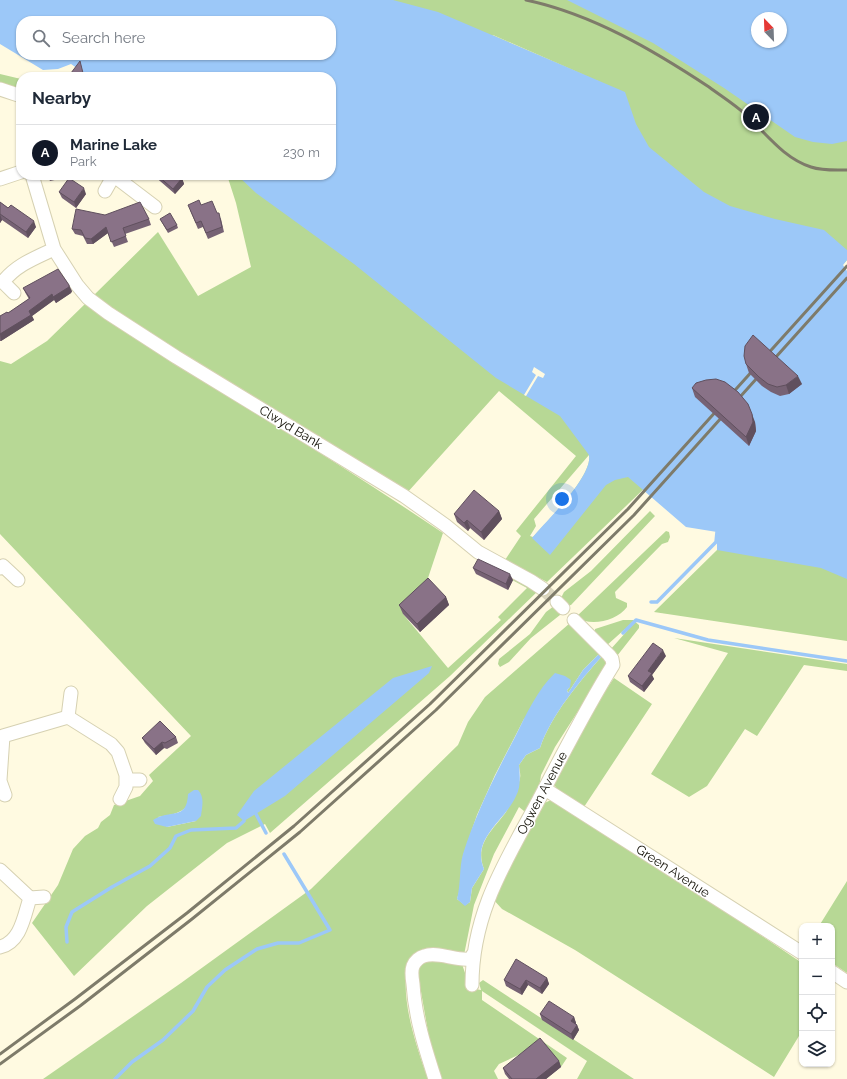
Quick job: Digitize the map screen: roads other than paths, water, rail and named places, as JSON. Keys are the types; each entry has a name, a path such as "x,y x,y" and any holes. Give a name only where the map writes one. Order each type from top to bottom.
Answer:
{"street":[{"path":"0,88 16,94"},
{"path":"0,179 16,174"},
{"name":"Clwyd Bank","path":"33,180 54,250 76,285 88,298 108,313 176,357 404,496 445,525 478,552 543,589"},
{"path":"105,191 111,180"},
{"path":"120,180 155,207"},
{"path":"14,293 1,284 10,273 21,265 54,250"},
{"path":"6,564 18,580"},
{"name":"Ogwen Avenue","path":"472,985 474,953 488,897 499,871 545,789 587,706 613,665 612,659 609,655 574,620"},
{"path":"68,717 71,693"},
{"path":"5,795 0,780 1,735 68,717 111,744 118,752 126,780 126,787 120,799"},
{"path":"126,780 140,780"},
{"name":"Green Avenue","path":"545,789 799,951"},
{"path":"0,870 30,898 44,897"},
{"path":"0,947 14,940 19,932 30,898"},
{"path":"435,1079 417,1019 414,999 413,966 417,960 425,955 462,960 470,959 474,953"},
{"path":"835,974 847,982"}],"water":[{"path":"0,0 393,0 438,12 625,92 636,124 649,147 704,192 730,206 775,219 824,230 847,250 847,260 843,265 847,271 847,579 821,568 717,550 717,532 686,527 628,477 615,480 606,485 550,555 532,538 568,498 577,486 588,464 589,455 560,416 496,378 354,264 256,193 242,180 336,180 336,72 83,72 71,64 58,69 43,70 26,60 336,60 336,16 16,16 16,54 0,44"},
{"path":"567,0 847,0 847,141 832,144 813,142 795,137 724,88 653,43"},
{"path":"601,652 603,655 576,687 551,723 540,748 526,755 519,765 520,781 518,792 511,805 491,830 486,839 482,848 481,858 484,869 472,888 470,902 465,906 457,899 463,854 486,794 537,695 555,673 565,676 571,680 570,687 567,690 568,693 583,670"},
{"path":"432,666 429,673 285,796 244,821 237,815 254,791 393,678"},
{"path":"194,790 198,790 202,796 201,816 196,821 167,827 155,824 153,820 159,817 181,811 187,802 188,794"}],"waterway":[{"path":"651,602 657,602 716,542 717,532"},
{"path":"623,633 636,620 708,640 847,661"},
{"path":"256,814 266,833"},
{"path":"67,942 66,927 72,912 112,887 150,866 170,848 176,836 191,830 236,828 244,821"},
{"path":"115,1079 132,1062 163,1040 193,1011 207,987 225,970 257,949 278,943 299,943 330,930 284,854"}],"tunnel":[{"path":"543,589 557,602"}],"tram line":[{"path":"526,0 575,14 621,35 666,60 709,87 736,107 783,151 801,163 820,169 847,170"}],"railway":[{"path":"526,0 575,14 621,35 666,60 709,87 736,107 783,151 801,163 820,169 847,170"},
{"path":"0,1054 75,999 187,913 294,826 430,704 628,509 847,266"},
{"path":"0,1064 80,1006 192,919 300,832 436,710 634,515 847,278"}],"place":[{"name":"Marine Lake","path":"756,117"}]}
